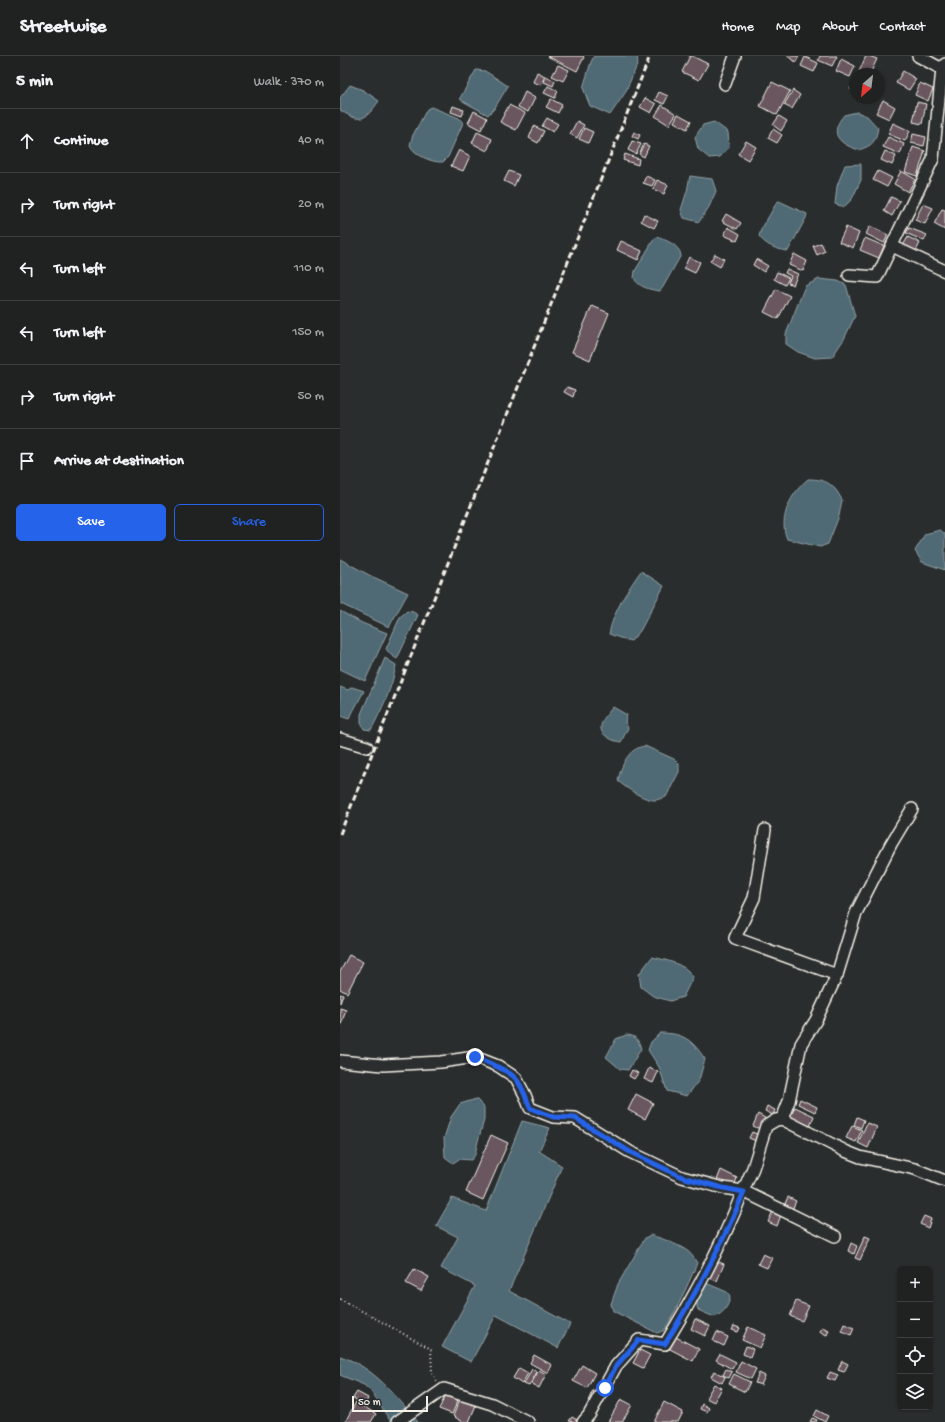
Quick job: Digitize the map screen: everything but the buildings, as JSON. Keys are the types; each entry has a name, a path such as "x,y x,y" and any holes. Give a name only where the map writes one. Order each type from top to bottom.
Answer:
{"street":[{"path":"725,84 735,56"},
{"path":"849,275 877,277 933,159 944,66 918,56"},
{"path":"892,246 945,271"},
{"path":"340,739 367,747"},
{"path":"782,1119 789,1101 802,1044 816,1020 838,975 856,913 891,844 912,809"},
{"path":"765,830 754,898 735,938 838,975"},
{"path":"340,1061 383,1065 440,1062 475,1057 498,1066 516,1078 530,1108 553,1117 575,1118 630,1152 682,1177 744,1192 835,1236"},
{"path":"583,1422 590,1415 616,1366 639,1340 665,1344 688,1307 730,1226 753,1168 766,1126 776,1120 782,1119 860,1157 915,1168 945,1181"},
{"path":"397,1422 444,1389 492,1404 528,1422"}],"path":[{"path":"340,1299 431,1349 432,1373 444,1389"}],"water":[{"path":"594,56 637,56 638,63 625,93 610,115 590,106 583,88"},
{"path":"476,70 485,71 508,86 494,109 488,115 460,98"},
{"path":"350,85 363,90 379,101 366,116 362,118 353,117 340,110 340,98"},
{"path":"431,107 459,118 463,123 448,157 443,162 424,158 415,152 410,145 413,135 427,109"},
{"path":"857,112 867,116 878,128 873,143 859,150 846,145 841,141 836,133 839,122 844,115"},
{"path":"714,122 728,132 729,148 720,157 709,158 698,149 695,137 703,125"},
{"path":"861,164 861,180 852,199 844,207 835,204 837,186 845,165"},
{"path":"690,176 712,179 716,191 709,207 699,222 684,218 681,210"},
{"path":"779,201 807,214 788,251 780,250 772,246 759,236 777,202"},
{"path":"657,237 668,241 678,248 681,255 660,291 649,289 638,284 634,278 635,271 654,239"},
{"path":"819,279 838,281 846,285 855,316 844,339 832,357 815,358 798,352 786,344 786,334 805,286"},
{"path":"808,479 825,481 836,490 842,500 839,516 828,544 820,547 787,539 785,531 785,514 788,506 796,491"},
{"path":"940,530 945,534 945,570 922,562 915,551 925,534"},
{"path":"340,559 369,575 408,593 389,627 341,604"},
{"path":"641,571 664,586 640,631 631,641 609,634 617,609"},
{"path":"340,611 362,623 387,633 365,681 340,669"},
{"path":"407,611 418,615 397,659 386,649 400,617"},
{"path":"385,658 396,665 392,682 383,707 371,730 364,729 361,723 361,714"},
{"path":"340,687 348,690 352,687 364,691 349,719 340,716"},
{"path":"613,707 627,715 625,722 628,728 621,742 608,737 601,729 602,722"},
{"path":"645,746 674,759 679,764 679,772 666,797 652,800 641,796 618,781 621,769 626,759 634,750"},
{"path":"652,957 675,963 690,973 693,977 683,997 670,1001 653,996 641,987 639,974"},
{"path":"660,1033 675,1034 687,1039 696,1047 705,1059 699,1080 687,1096 667,1091 659,1067 648,1050 651,1042"},
{"path":"626,1035 632,1036 636,1039 641,1049 628,1070 620,1069 606,1057 616,1039"},
{"path":"476,1099 484,1107 484,1120 475,1155 471,1160 459,1159 453,1163 445,1157 444,1138 451,1117 460,1104"},
{"path":"522,1121 550,1128 539,1151 562,1166 509,1291 570,1324 558,1348 496,1315 471,1362 442,1347 475,1286 441,1268 458,1237 436,1226 452,1198 486,1211"},
{"path":"650,1235 669,1241 686,1250 691,1254 697,1263 671,1319 663,1331 657,1333 613,1311 611,1304 618,1284 645,1238"},
{"path":"706,1283 727,1292 730,1296 725,1309 714,1317 698,1310 697,1306 699,1296"},
{"path":"340,1356 363,1367 384,1383 418,1422 391,1422 370,1390 364,1385 340,1375"}],"railway":[{"path":"340,834 650,56"}],"route":[{"path":"475,1057 498,1066 516,1078 530,1108 553,1117 575,1118 630,1152 682,1177 744,1192 730,1226 710,1266 688,1307 665,1344 639,1340 616,1366 605,1388"}]}
